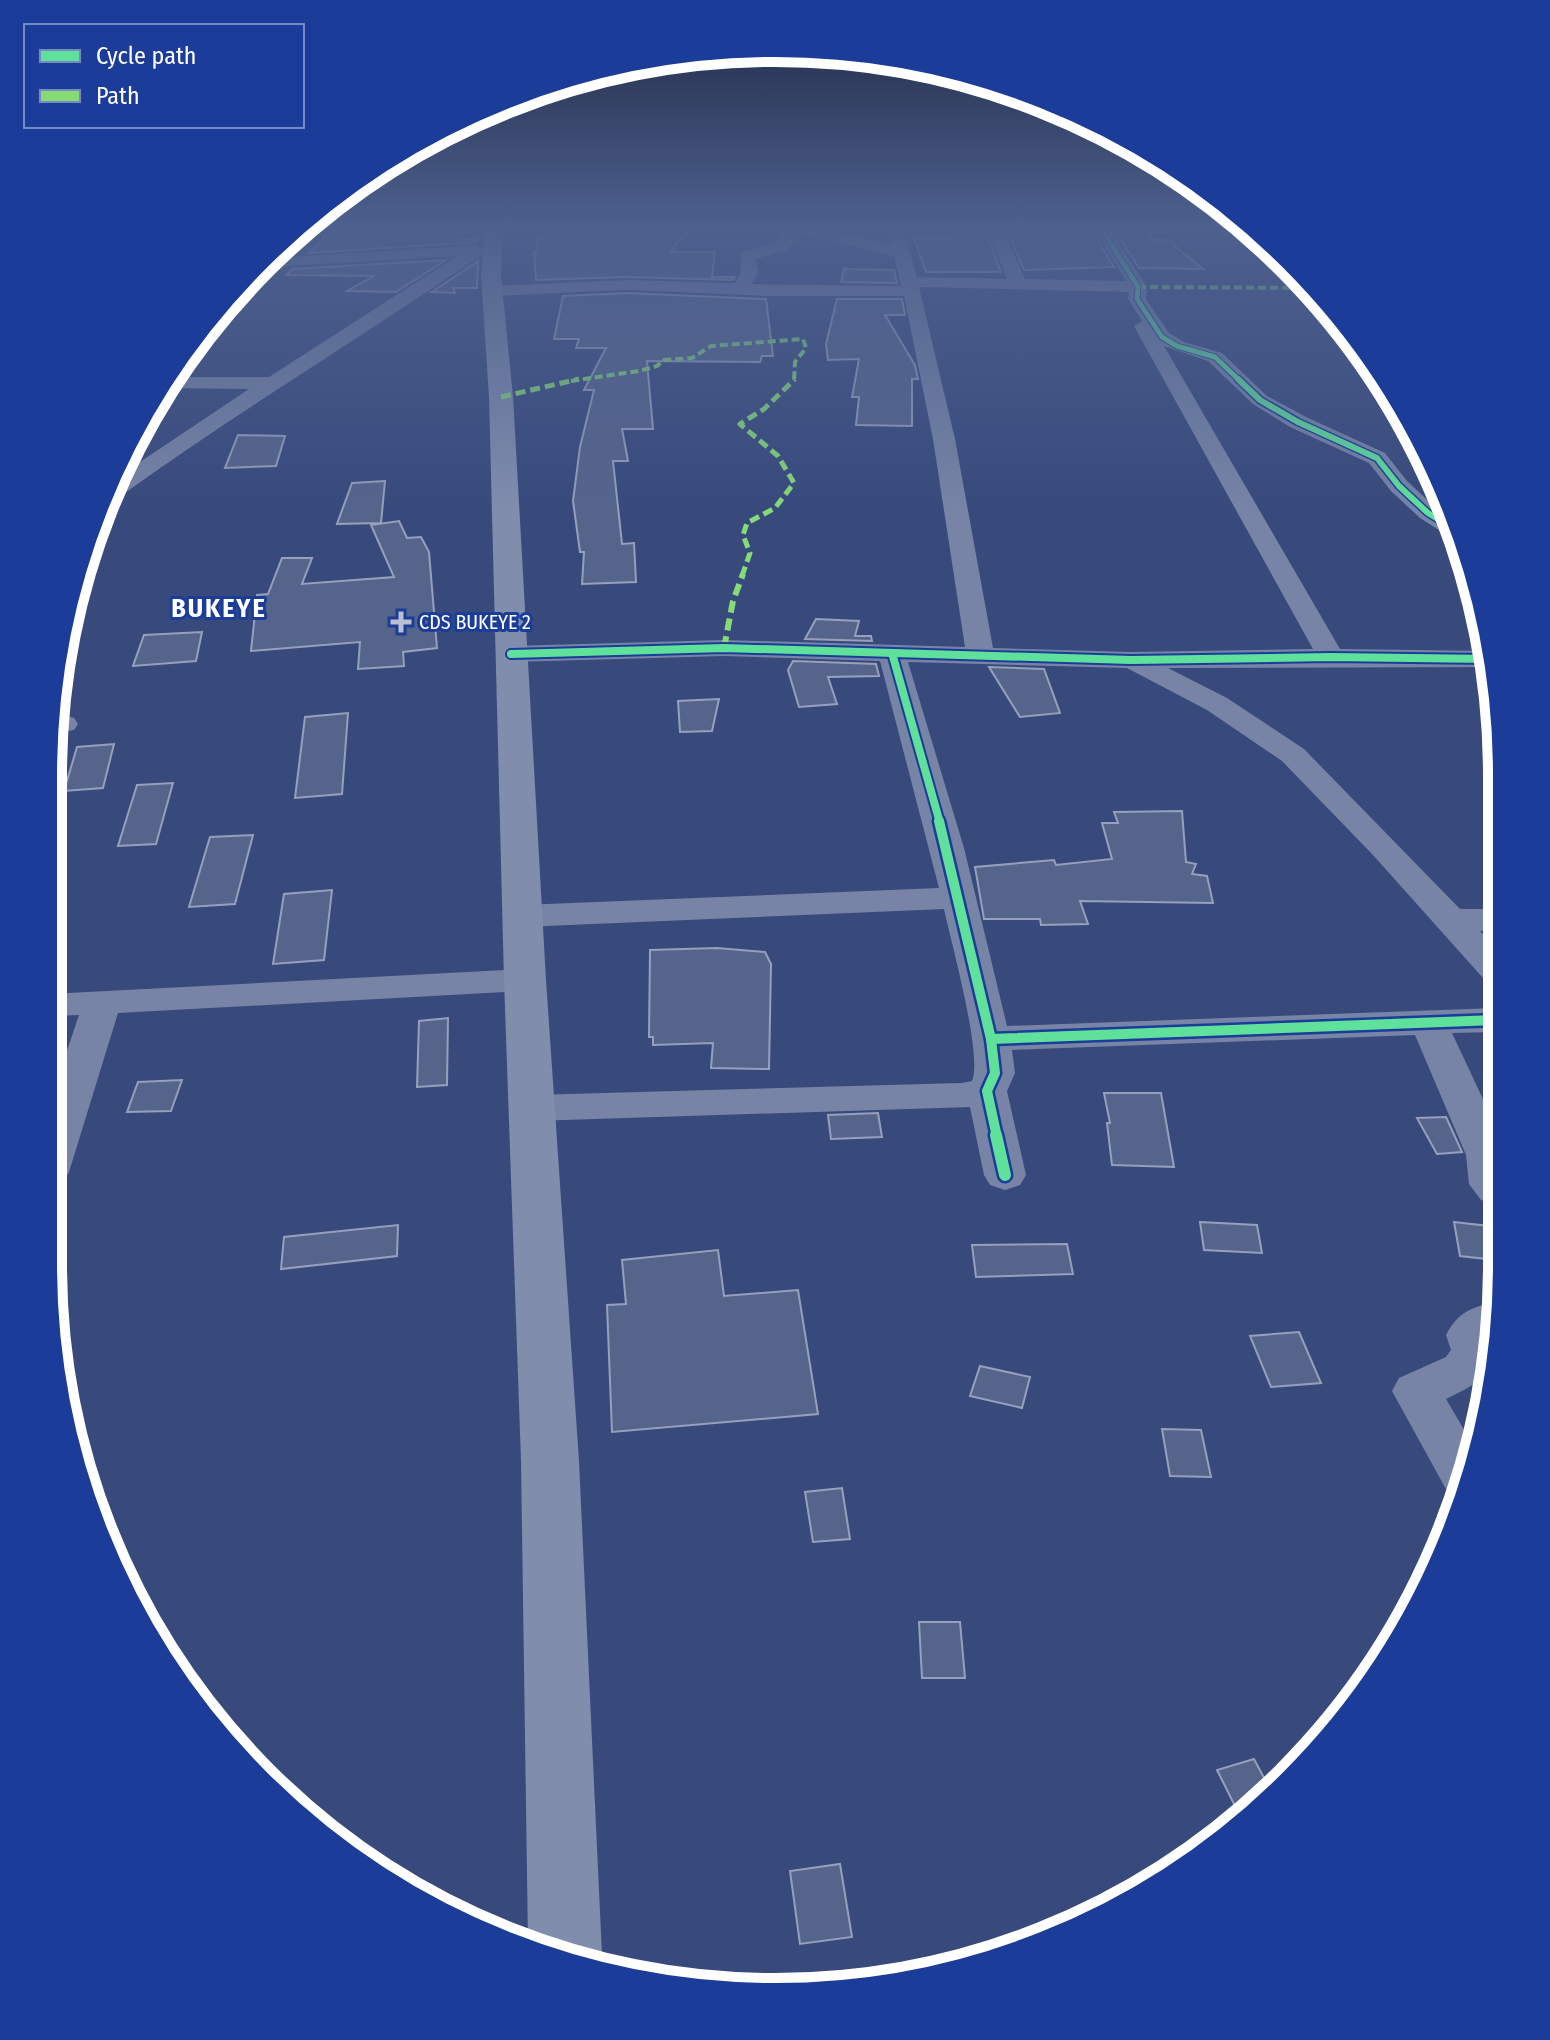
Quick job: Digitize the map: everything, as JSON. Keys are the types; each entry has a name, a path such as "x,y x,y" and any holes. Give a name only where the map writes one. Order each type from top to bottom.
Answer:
{"highway":[{"path":"493,321 550,1461 565,1946"}],"street":[{"path":"126,481 163,453 372,321"},
{"path":"919,321 948,457 980,655"},
{"path":"1148,321 1331,657"},
{"path":"1152,321 1162,337 1177,346 1215,357 1260,400 1298,422 1377,458 1399,486 1441,521"},
{"path":"180,383 275,383"},
{"path":"140,453 163,453"},
{"path":"511,654 724,648 1131,660 1478,659"},
{"path":"892,653 958,898 991,1039 995,1073 987,1091 1005,1175"},
{"path":"1131,660 1217,704 1293,755 1385,848 1488,962"},
{"path":"522,916 958,898"},
{"path":"1448,920 1488,920"},
{"path":"62,1005 525,980"},
{"path":"62,1128 102,1003"},
{"path":"991,1039 1488,1020"},
{"path":"1426,1022 1443,1050 1487,1155 1488,1165"},
{"path":"533,1108 962,1096 987,1091"},
{"path":"1459,1466 1416,1391 1463,1370 1476,1353 1469,1335 1485,1322"}],"building":[{"path":"558,321 769,321 773,356 762,356 760,362 647,361 653,429 622,429 628,461 613,461 622,544 634,543 636,582 582,584 584,552 580,552 573,501 580,447 594,390 584,390 606,348 576,348 579,339 554,339"},
{"path":"832,321 889,321 915,365 918,379 912,379 912,426 856,425 859,397 852,397 859,359 828,360 826,344"},
{"path":"238,435 285,436 276,466 225,468"},
{"path":"385,481 381,523 337,524 352,483"},
{"path":"399,521 407,538 421,537 429,552 437,648 403,652 404,666 358,669 360,642 251,651 257,595 268,594 282,558 312,558 302,584 394,577 371,525"},
{"path":"816,619 859,621 855,636 871,636 872,641 805,639"},
{"path":"202,632 196,661 133,666 144,635"},
{"path":"793,661 876,664 879,676 828,677 837,704 799,707 788,670"},
{"path":"989,667 1044,669 1060,713 1020,717"},
{"path":"719,699 712,731 680,732 678,701"},
{"path":"348,713 342,794 295,798 305,717"},
{"path":"114,744 103,788 64,791 77,747"},
{"path":"173,783 156,844 118,846 137,785"},
{"path":"1182,811 1186,862 1196,864 1192,874 1207,876 1213,903 1080,901 1088,924 1041,925 1040,919 984,919 975,867 1054,860 1056,865 1112,859 1102,823 1118,823 1114,812"},
{"path":"253,835 235,904 189,907 210,837"},
{"path":"332,890 324,960 273,964 284,894"},
{"path":"717,948 765,952 771,964 769,1069 711,1068 713,1043 653,1045 653,1037 649,1037 650,950"},
{"path":"448,1018 447,1085 417,1087 419,1021"},
{"path":"182,1080 171,1111 127,1112 138,1082"},
{"path":"1104,1093 1161,1093 1174,1167 1112,1165 1107,1123 1110,1123"},
{"path":"878,1113 882,1137 831,1139 828,1115"},
{"path":"1446,1117 1462,1152 1437,1154 1417,1118"},
{"path":"1200,1222 1257,1225 1262,1253 1204,1250"},
{"path":"1454,1222 1488,1226 1488,1259 1460,1256"},
{"path":"398,1225 397,1256 281,1269 284,1237"},
{"path":"1067,1244 1073,1274 976,1277 972,1245"},
{"path":"718,1250 724,1296 798,1290 818,1414 612,1432 607,1305 626,1304 622,1260"},
{"path":"1299,1332 1321,1383 1271,1387 1250,1336"},
{"path":"980,1366 1030,1377 1022,1408 970,1396"},
{"path":"1162,1429 1201,1430 1211,1477 1170,1476"},
{"path":"842,1488 850,1539 813,1542 805,1492"},
{"path":"919,1622 960,1622 965,1678 922,1678"},
{"path":"1254,1759 1266,1781 1236,1808 1217,1770"},
{"path":"840,1864 852,1937 800,1944 790,1871"}],"marked path":[{"path":"501,397 597,375 639,371 657,366 664,360 692,358 711,346 803,339 806,348 795,362 795,380 764,409 740,424 778,456 794,483 775,508 747,523 743,535 750,553 733,601 724,648"}],"cycle path":[{"path":"1152,321 1162,337 1177,346 1215,357 1260,400 1298,422 1377,458 1399,486 1441,521"},
{"path":"511,654 724,648 1131,660 1478,659"},
{"path":"892,653 947,848 991,1039 995,1073 987,1091 1005,1175"},
{"path":"991,1039 1488,1020"}],"place":[{"name":"CDS BUKEYE 2","path":"401,622"}],"district":[{"name":"BUKEYE","path":"219,608"}]}
